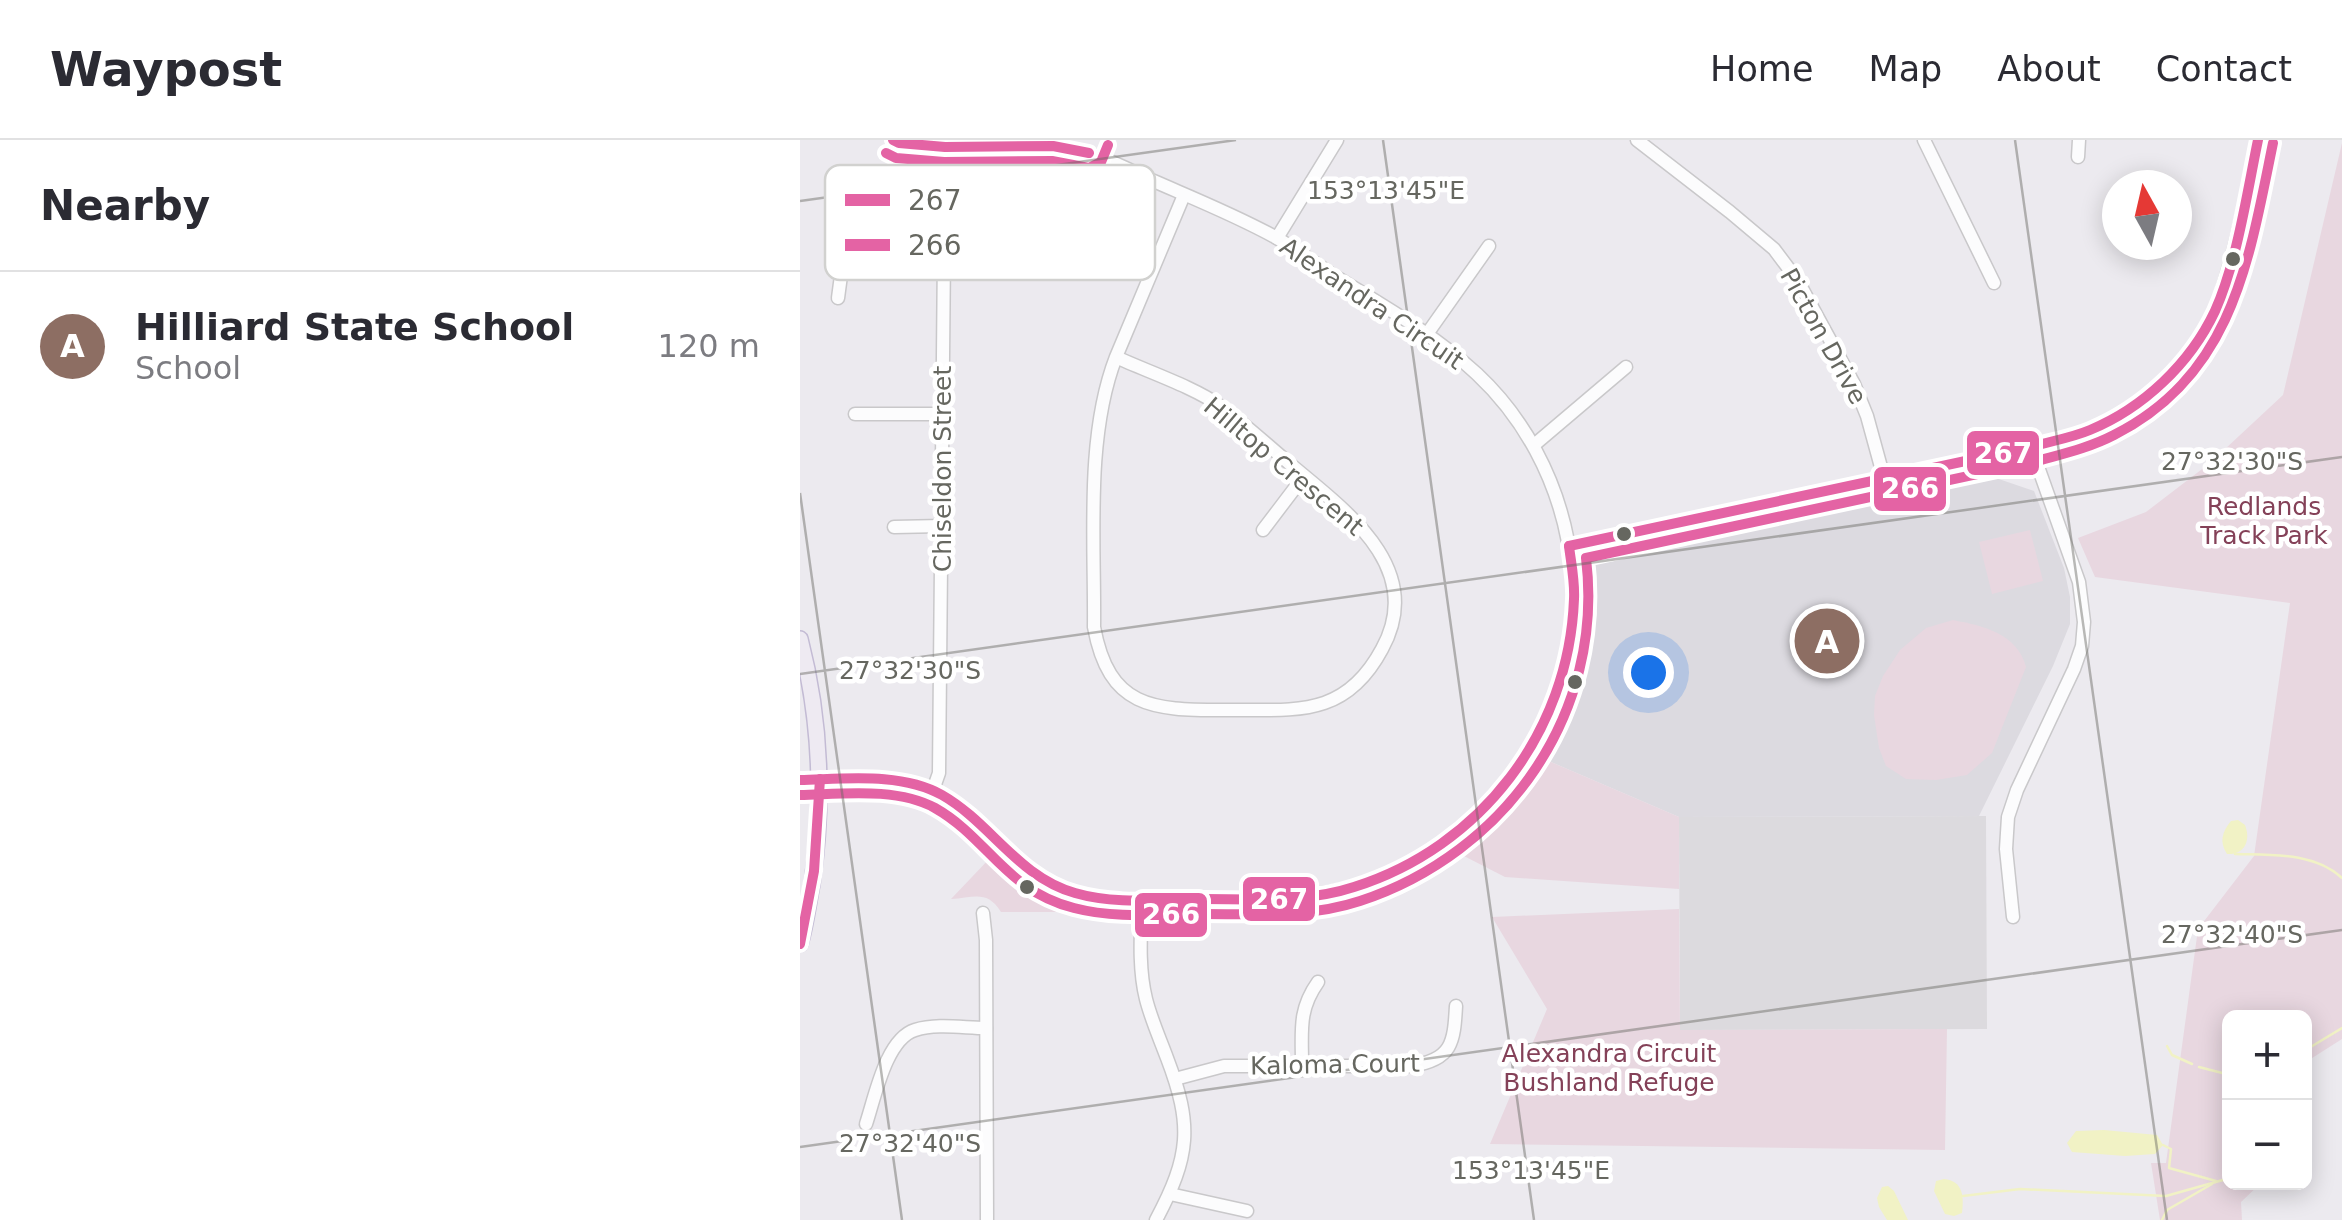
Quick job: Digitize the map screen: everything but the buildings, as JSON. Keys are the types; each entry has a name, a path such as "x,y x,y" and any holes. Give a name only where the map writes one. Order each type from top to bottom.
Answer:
{"main road":[{"path":"800,640 815,710 820,780 814,871 800,944"}],"street":[{"name":"Alexandra Circuit","path":"893,140 945,147 1091,146 1128,165"},
{"path":"1276,238 1337,140"},
{"name":"Picton Drive","path":"1637,140 1774,249 1798,281 1854,384 1884,478"},
{"path":"1924,140 1994,283"},
{"path":"2078,157 2080,140"},
{"path":"1570,546 2030,447 2090,430 2128,409 2156,389 2198,340 2213,315 2242,217 2258,140"},
{"name":"Chiseldon Street","path":"945,147 945,165"},
{"name":"Alexandra Circuit","path":"800,780 896,782 932,790 960,808 1038,877 1080,895 1142,899 1284,898 1353,888 1422,858 1496,799 1528,757 1558,693 1574,596 1570,546 1556,495 1534,445 1503,401 1476,373 1427,334 1276,238 1155,179"},
{"name":"Hilltop Crescent","path":"1155,264 1184,194"},
{"path":"1427,334 1489,246"},
{"path":"838,298 840,280"},
{"name":"Chiseldon Street","path":"932,790 939,773 943,280"},
{"name":"Hilltop Crescent","path":"1116,357 1218,404 1362,526 1385,560 1393,583 1394,612 1389,637 1369,674 1340,696 1320,706 1296,710 1177,710 1134,698 1104,666 1094,627 1095,452 1105,390 1116,357 1148,280"},
{"path":"1534,445 1626,367"},
{"path":"855,414 943,414"},
{"path":"2013,917 2006,849 2008,817 2074,669 2082,646 2084,622 2076,573 2030,447"},
{"path":"1263,530 1304,476"},
{"path":"894,526 942,526"},
{"path":"1142,899 1143,985 1184,1114 1182,1163 1156,1220"},
{"path":"983,913 987,1220"},
{"path":"1302,1064 1302,1014 1318,982"},
{"name":"Kaloma Court","path":"1175,1078 1224,1066 1411,1066 1437,1060 1452,1040 1456,1006"},
{"path":"866,1124 891,1051 903,1036 929,1027 986,1028"},
{"path":"1170,1194 1247,1212"}],"shaded area":[{"path":"1987,475 2034,491 2064,568 2070,624 1979,816 1679,817 1544,759 1573,688 1585,674 1597,613 1588,597 1586,567 1590,559 1617,552 1624,556 1686,546 1787,521 1792,514"},
{"path":"1986,816 1987,1029 1680,1030 1679,817"},
{"path":"2231,821 2245,825 2247,841 2238,852 2227,854 2222,841 2224,833"},
{"path":"2076,1131 2157,1135 2163,1145 2155,1154 2125,1156 2072,1152 2067,1143"},
{"path":"1944,1179 1961,1190 1962,1213 1945,1214 1934,1191 1936,1181"},
{"path":"1888,1186 1908,1220 1887,1220 1879,1207 1877,1198 1882,1187"}],"green space":[{"name":"Redlands Track Park","path":"2342,143 2342,1039 2312,1058 2312,1010 2222,1010 2222,1190 2254,1190 2241,1202 2242,1220 2160,1220 2151,1163 2166,1163 2198,929 2254,856 2290,603 2095,577 2078,538 2146,512 2210,463 2283,395"},
{"path":"2030,530 2043,581 1992,594 1979,542"},
{"path":"1953,620 2007,639 2022,655 2026,667 1992,753 1967,775 1906,779 1886,766 1879,748 1875,696 1900,650 1926,628"},
{"path":"1544,759 1679,817 1679,889 1505,877 1460,854 1505,809"},
{"path":"991,857 1029,889 1065,906 1065,912 1001,912 985,898 951,899"},
{"name":"Alexandra Circuit Bushland Refuge","path":"1679,909 1680,1030 1947,1029 1945,1150 1490,1144 1547,1009 1492,917"}],"waterway":[{"path":"2235,854 2305,859 2342,878"},
{"path":"2312,1046 2342,1028"},
{"path":"2167,1046 2172,1055 2192,1064"},
{"path":"2199,1067 2222,1073"},
{"path":"2163,1145 2171,1149 2169,1168 2216,1181"},
{"path":"1963,1196 2020,1189 2166,1196 2222,1180"},
{"path":"2162,1220 2167,1210 2212,1184"}],"transit line":[{"name":"267","path":"893,140 945,147 1053,146 1089,153"},
{"name":"267","path":"1569,546 2031,447 2110,421 2163,382 2205,330 2223,292 2235,249 2258,140"},
{"name":"266","path":"800,795 869,793 920,801 953,820 1031,889 1074,908 1106,914 1301,913 1360,901 1412,879 1460,849 1501,812 1535,770 1561,722 1579,670 1588,615 1586,558 2034,462 2114,435 2154,410 2186,381 2210,347 2244,271 2273,143"},
{"name":"266","path":"1095,165 1101,162 1108,145"},
{"name":"266","path":"886,153 896,158 944,162 1052,161 1073,165"},
{"name":"267","path":"800,780 872,778 926,788 959,807 1037,875 1091,897 1279,899 1317,896 1354,887 1400,869 1441,844 1478,813 1510,778 1536,738 1555,694 1568,648 1574,592 1569,546"},
{"name":"267","path":"800,944 814,871 820,779"}],"place":[{"name":"Hilliard State School","path":"1827,641"}]}
